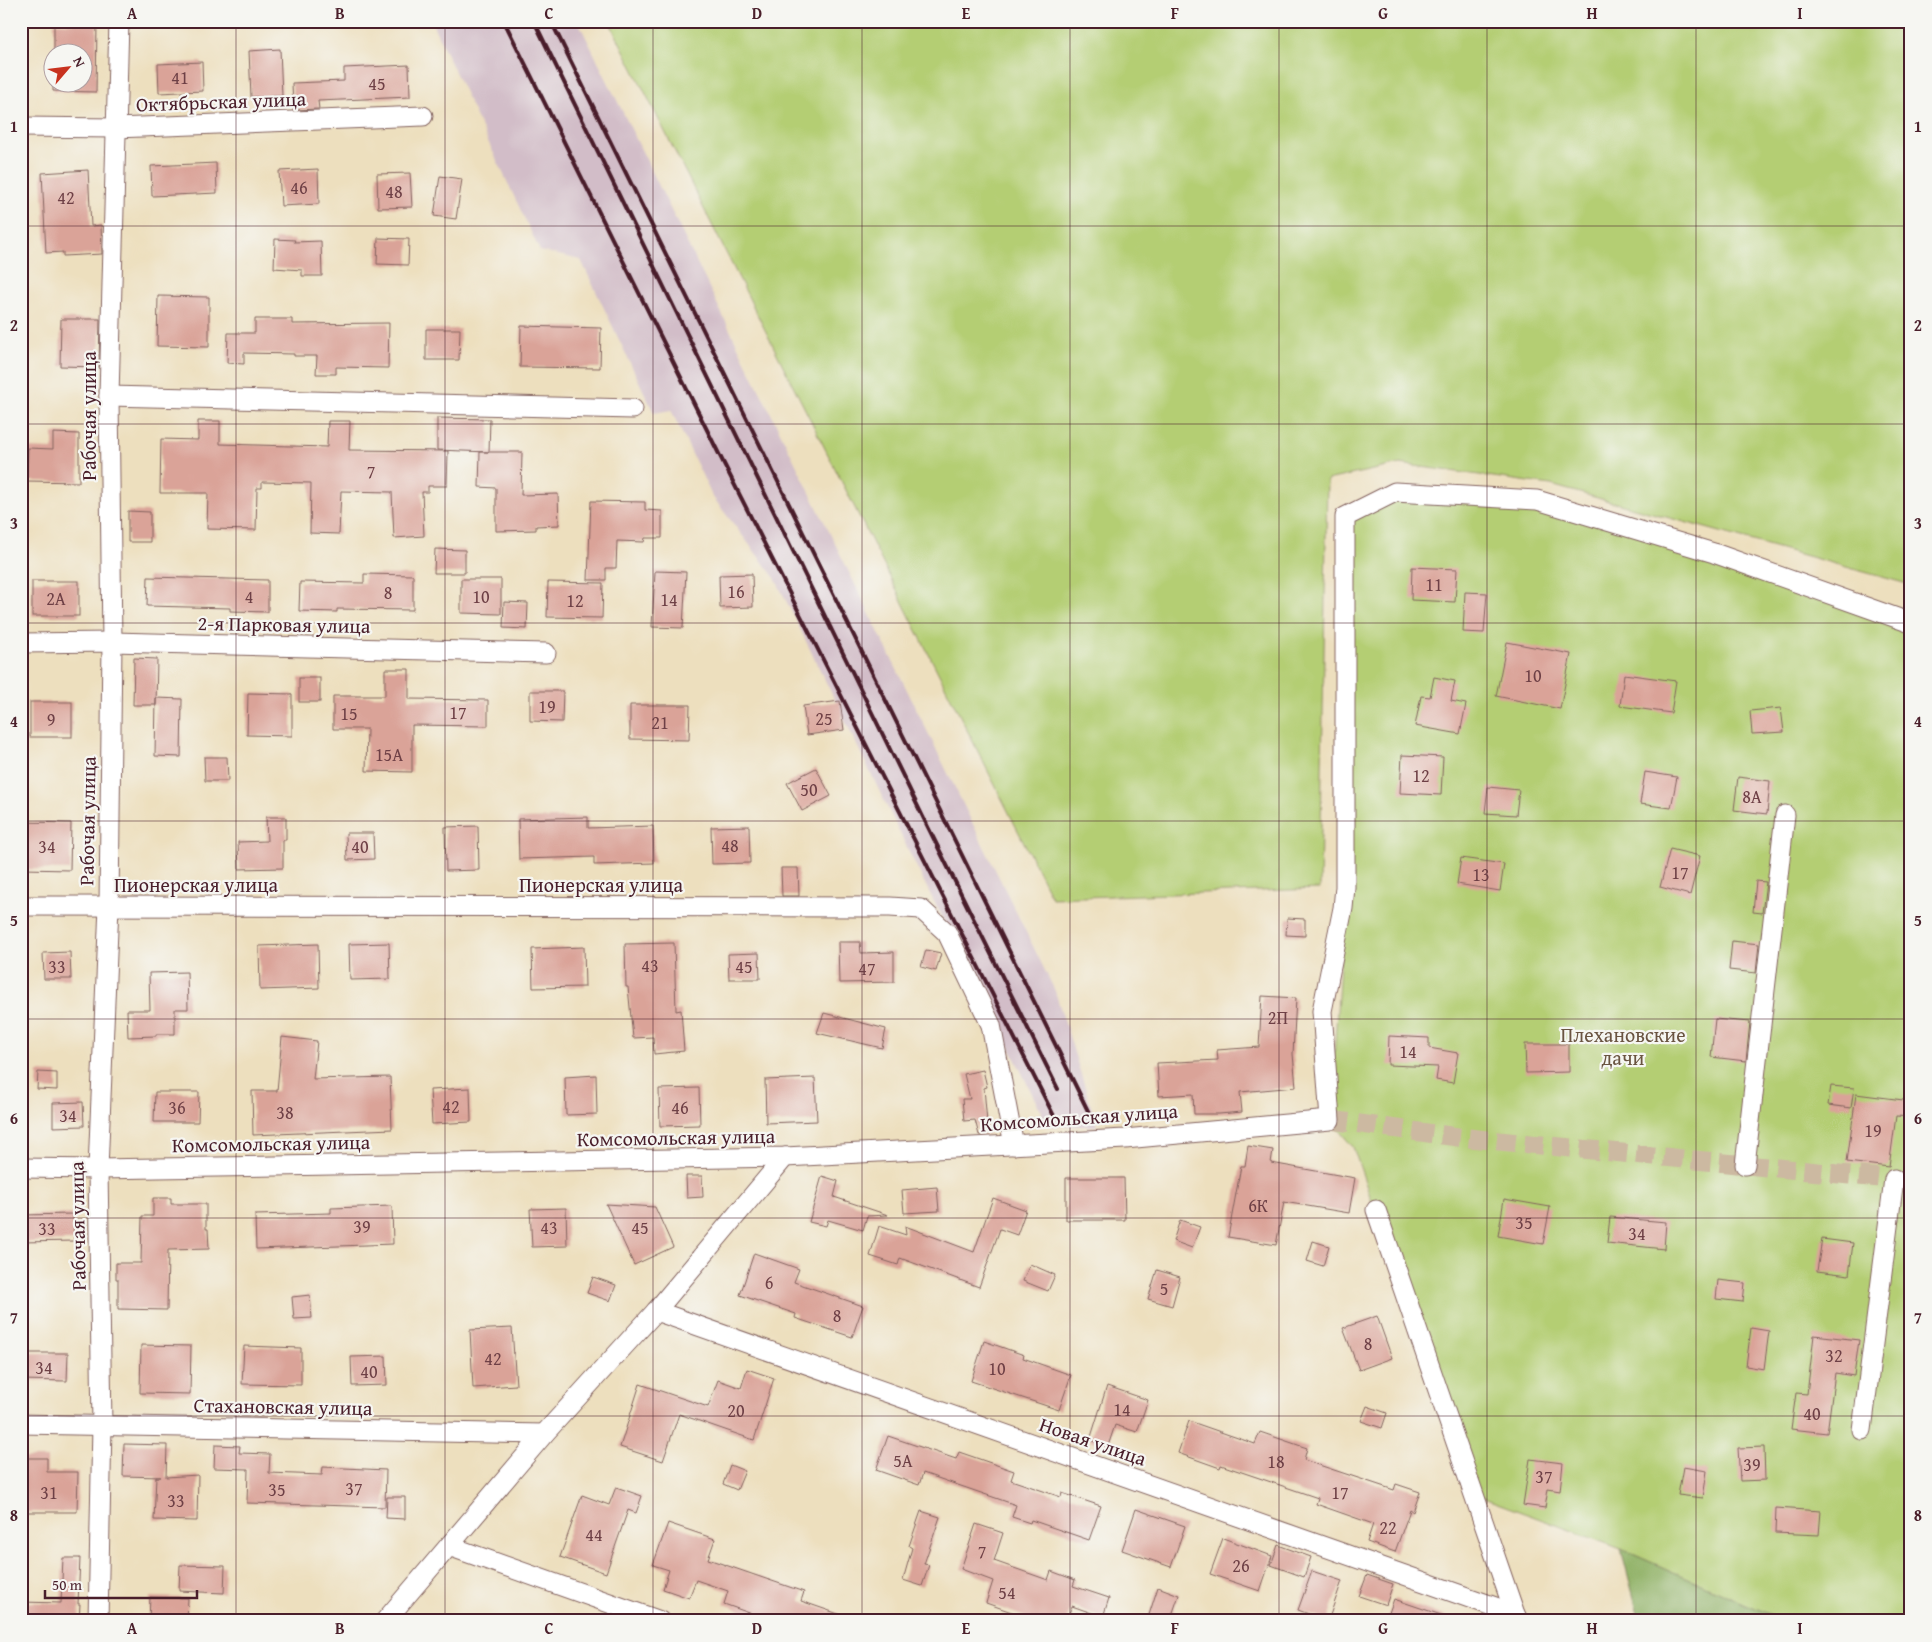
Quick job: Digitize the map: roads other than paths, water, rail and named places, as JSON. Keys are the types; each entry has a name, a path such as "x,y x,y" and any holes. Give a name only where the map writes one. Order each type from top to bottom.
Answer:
{"street":[{"name":"Рабочая улица","path":"98,1621 102,1425 98,1169 109,906 112,642 109,396 119,21"},
{"name":"Октябрьская улица","path":"21,127 116,128 423,116"},
{"path":"109,396 632,409"},
{"name":"Комсомольская улица","path":"21,1168 98,1169 785,1157 1125,1139 1330,1120 1322,1010 1343,908 1345,887 1345,517 1395,492 1537,500 1714,553 1911,623"},
{"name":"2-я Парковая улица","path":"21,643 112,642 546,653"},
{"path":"1745,1165 1785,815"},
{"name":"Пионерская улица","path":"21,906 880,907 921,909 947,934 991,1024 1014,1145"},
{"path":"385,1621 544,1434 656,1311 785,1157"},
{"path":"1862,1430 1894,1180"},
{"path":"1376,1210 1517,1617"},
{"name":"Новая улица","path":"656,1311 1517,1617"},
{"name":"Стахановская улица","path":"21,1424 544,1434"},
{"path":"449,1546 660,1621"}],"tunnel":[{"path":"1330,1120 1458,1137 1911,1181"}],"railway":[{"path":"504,21 720,456 1055,1118"},
{"path":"534,21 1058,1089"},
{"path":"551,21 1091,1117"}],"park label":[{"name":"Плехановские дачи","path":"1623,1046"}]}
